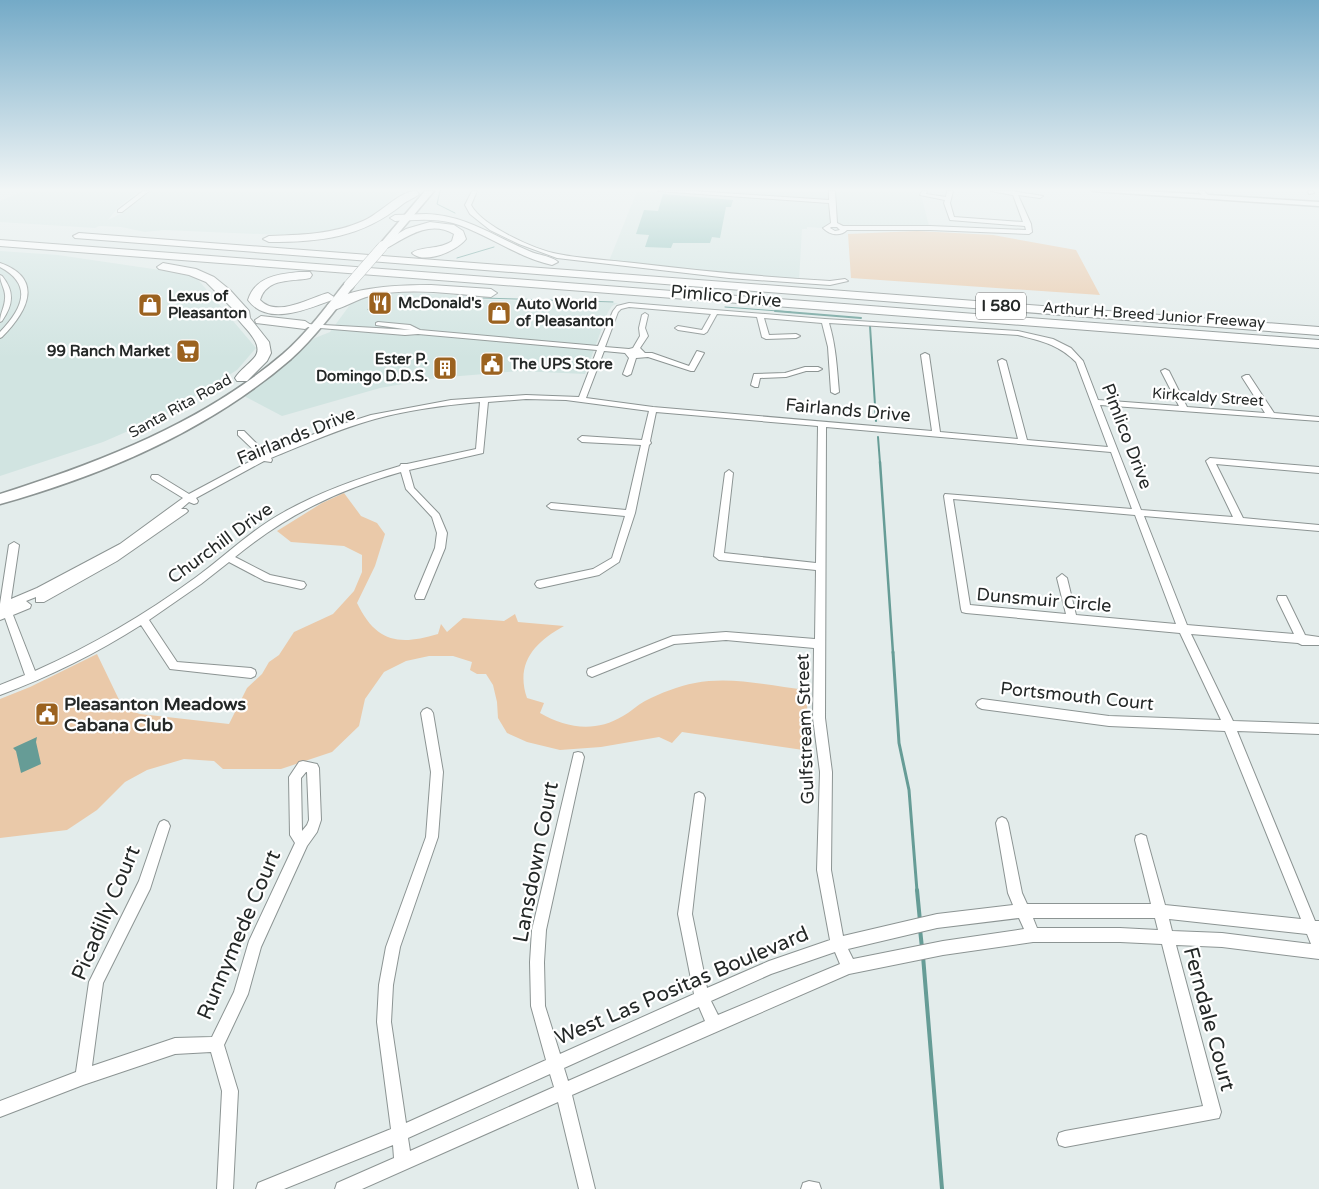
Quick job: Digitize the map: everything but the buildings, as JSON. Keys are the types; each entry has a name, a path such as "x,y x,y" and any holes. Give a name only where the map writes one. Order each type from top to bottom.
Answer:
{"highway":[{"path":"30,246 32,249 38,250 198,273 218,282 244,314 268,322 313,322"},
{"name":"Arthur H. Breed Junior Freeway","path":"48,246 1319,344"},
{"name":"I 580","path":"75,246 1319,338"},
{"name":"Arthur H. Breed Junior Freeway","path":"222,246 682,280 1319,331"},
{"path":"289,252 306,250 427,253 450,246"},
{"path":"513,246 541,260 682,280"},
{"path":"407,274 378,277 289,276 262,286 254,295 254,300 261,308 285,310 331,302 358,294 387,290 705,301 730,298"},
{"path":"242,378 262,358 265,349 243,318 244,314"}],"main road":[{"name":"Santa Rita Road","path":"0,499 73,475 120,456 204,414 276,365 377,246"},
{"name":"Santa Rita Road","path":"0,488 77,462 143,434 195,408 276,354 313,322"}],"street":[{"path":"529,246 557,256 729,276 830,283 845,281"},
{"path":"0,264 20,278 26,289 26,294 22,310 0,336"},
{"path":"0,277 10,293 9,302 0,320"},
{"name":"Pimlico Drive","path":"602,347 615,312 619,308 629,305 825,321 1018,333 1050,340 1068,350 1079,360 1184,630 1229,726 1315,928 1319,947"},
{"path":"678,328 704,332 715,312"},
{"path":"627,374 644,336 642,328 645,315"},
{"path":"760,316 766,337 796,336"},
{"path":"825,321 832,342 835,392"},
{"path":"313,322 405,333 418,332 602,347 635,353 691,369 700,353"},
{"path":"581,401 602,347"},
{"path":"925,355 936,434"},
{"path":"1002,361 1023,442"},
{"path":"818,369 822,364 832,362"},
{"path":"755,385 757,376 786,375 798,370 818,369 834,375"},
{"path":"1165,371 1184,409"},
{"path":"1246,377 1271,415"},
{"name":"Fairlands Drive","path":"3,611 106,564 137,546 192,500 267,459 373,422 422,411 484,402 581,401 822,425 1113,450"},
{"name":"Churchill Drive","path":"0,690 32,678 144,619 200,580 258,532 334,490 404,466 480,451 484,402"},
{"name":"Kirkcaldy Street","path":"1095,402 1319,419"},
{"path":"540,584 596,572 616,560 647,444 653,409"},
{"name":"Gulfstream Street","path":"822,425 819,718 826,772 824,870 838,944 849,968"},
{"path":"241,433 267,459"},
{"path":"582,439 647,444"},
{"path":"1239,520 1210,461 1319,470"},
{"path":"404,466 410,488 436,516 442,533 440,548 420,596"},
{"path":"729,473 719,556 821,567"},
{"path":"155,477 192,500"},
{"name":"Dunsmuir Circle","path":"1138,512 948,496 966,609 1302,641 1319,641"},
{"path":"551,506 630,513"},
{"path":"1138,512 1319,528"},
{"path":"14,545 3,611 32,678"},
{"path":"227,557 268,578 301,585"},
{"path":"1062,578 1072,618"},
{"path":"1282,599 1302,641"},
{"path":"144,619 174,666 251,673"},
{"path":"592,672 673,640 726,636 820,644"},
{"name":"Portsmouth Court","path":"982,704 1109,721 1319,730"},
{"path":"403,1161 401,1132 384,1022 386,985 393,947 432,837 437,772 427,714"},
{"name":"Lansdown Court","path":"578,757 540,930 537,962 538,1006 563,1091 587,1189"},
{"name":"Runnymede Court","path":"216,1044 240,994 254,946 302,842 313,828 315,820 313,768 303,766 295,777 296,835 302,842"},
{"path":"699,798 685,914 702,998 715,1024"},
{"path":"1002,823 1015,893 1033,935"},
{"name":"Picadilly Court","path":"83,1076 96,982 145,884 164,826"},
{"path":"1141,840 1161,911 1165,938"},
{"name":"West Las Positas Boulevard","path":"264,1189 401,1132 770,968 838,944 937,921 1024,911 1084,909 1161,911 1315,928"},
{"path":"343,1189 715,1024 849,968 943,948 1033,935 1120,935 1222,940 1319,952"},
{"name":"Ferndale Court","path":"1065,1139 1213,1112 1165,938"},
{"path":"0,1109 83,1076 175,1046 216,1044 230,1091 225,1189"}],"shaded area":[{"path":"615,246 801,246 799,281 609,261"},
{"path":"849,246 1057,246 1076,250 1100,295 851,278"},
{"path":"0,251 58,255 194,275 256,348 237,370 165,415 103,442 0,476"},
{"path":"390,292 465,295 463,299 618,303 612,306 608,312 585,374 519,371 437,378 380,388 282,416 242,395 315,338 330,332 352,302 359,298"},
{"path":"344,493 361,516 377,523 385,534 375,566 357,603 364,616 380,633 390,638 411,640 438,634 441,624 447,632 463,618 504,621 515,614 518,622 564,626 544,639 530,655 524,674 524,686 527,698 544,703 540,713 570,725 602,725 626,714 651,698 695,683 737,681 806,690 810,751 682,732 672,743 659,737 601,747 560,750 527,742 507,733 498,718 493,685 486,674 477,674 470,670 472,662 453,656 429,656 406,661 384,672 365,699 359,726 332,752 281,769 223,769 214,761 184,759 147,770 125,782 97,810 67,830 0,838 0,699 30,687 97,654 123,708 140,714 229,724 247,688 262,674 269,662 279,655 294,632 333,614 354,591 362,572 362,555 344,546 291,542 277,531 322,503"}],"water":[{"path":"37,737 36,742 41,764 21,773 16,751 13,748"}],"waterway":[{"path":"457,258 494,247"},
{"path":"483,298 613,302"},
{"path":"725,307 791,312"},
{"path":"775,311 861,318"},
{"path":"870,326 876,421"},
{"path":"878,437 880,463"},
{"path":"880,462 893,653"},
{"path":"893,652 899,743 909,790 917,891"},
{"path":"917,890 920,921"},
{"path":"920,929 922,948"},
{"path":"923,956 942,1189"}],"place":[{"name":"McDonald's","path":"380,303"},
{"name":"Lexus of Pleasanton","path":"150,305"},
{"name":"Auto World of Pleasanton","path":"499,313"},
{"name":"99 Ranch Market","path":"188,351"},
{"name":"The UPS Store","path":"492,364"},
{"name":"Ester P. Domingo D.D.S.","path":"445,368"},
{"name":"Pleasanton Meadows Cabana Club","path":"47,714"}]}
